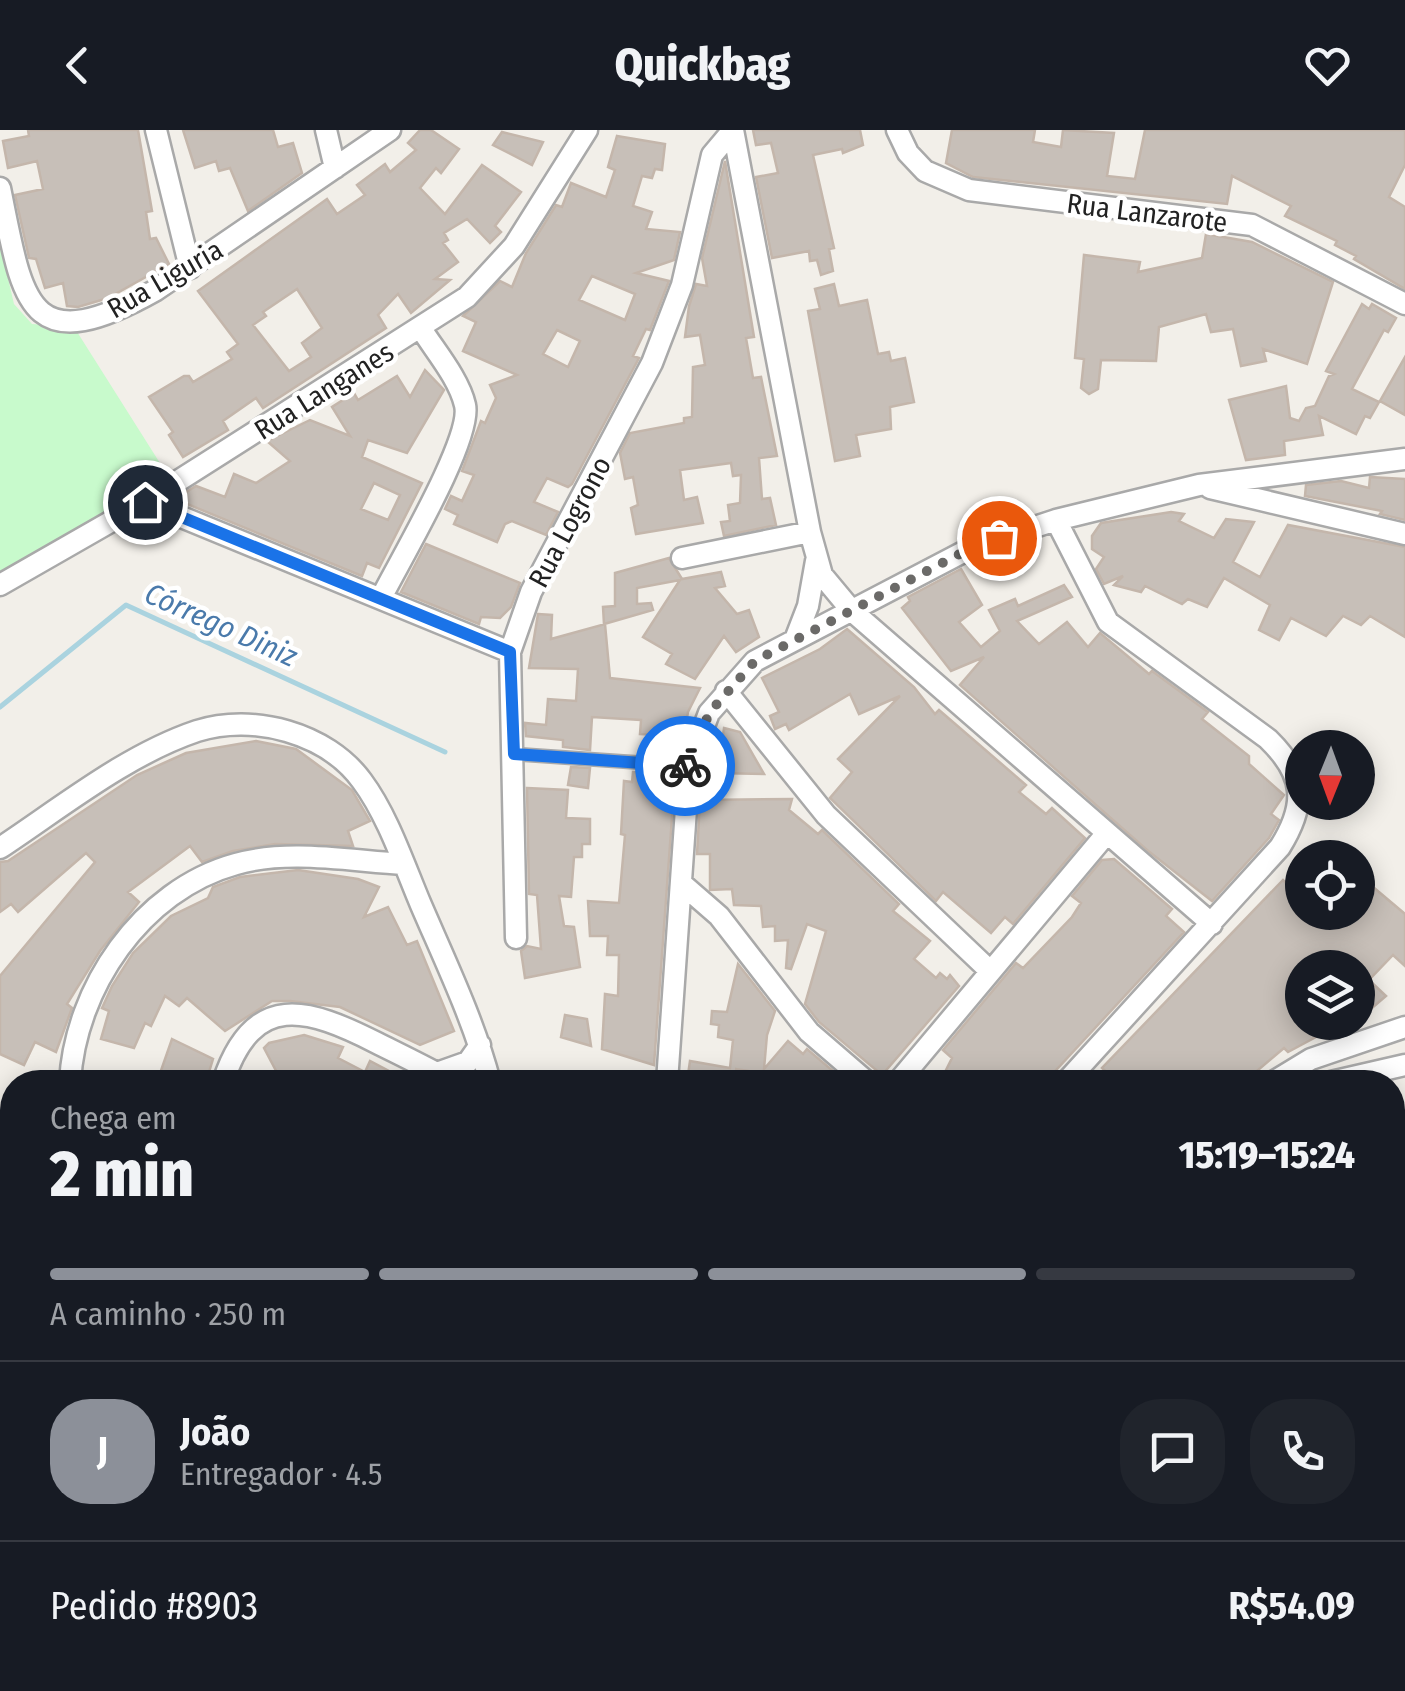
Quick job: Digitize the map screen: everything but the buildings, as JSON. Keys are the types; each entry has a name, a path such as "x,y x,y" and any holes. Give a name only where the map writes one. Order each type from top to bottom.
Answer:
{"street":[{"path":"156,130 190,268"},
{"path":"326,130 334,168"},
{"name":"Rua Liguria","path":"0,188 24,294 52,317 90,320 116,312 190,268 390,130"},
{"name":"Rua Langanes","path":"0,585 145,502 422,330 467,297 498,266 587,130"},
{"path":"733,130 816,561 830,587 852,611 1212,924"},
{"name":"Rua Logrono","path":"516,938 510,652 531,592 652,363 682,285 712,155 733,130"},
{"name":"Rua Lanzarote","path":"898,130 908,153 924,171 969,190 1252,225 1405,304"},
{"path":"381,598 458,447 466,420 461,394 422,330"},
{"path":"668,1070 689,766 700,730 726,691 755,661 971,548 1056,520 1198,485 1405,458"},
{"path":"1198,485 1405,534"},
{"path":"145,502 510,652"},
{"path":"1056,520 1108,622 1268,739 1286,756 1299,794 1294,824 1280,847 1078,1070"},
{"path":"682,558 810,532"},
{"path":"796,638 808,606 816,561"},
{"path":"726,691 826,815 989,970"},
{"path":"0,848 115,771 197,731 232,725 272,728 312,739 340,758 362,781 404,864 480,1044 487,1070"},
{"path":"908,1070 1107,833"},
{"path":"72,1070 79,1020 96,981 157,905 236,864 282,857 404,864"},
{"path":"682,883 720,916 809,1032 852,1070"},
{"path":"229,1070 245,1039 263,1023 285,1014 307,1012 329,1019 429,1070"},
{"path":"1293,1070 1311,1059 1402,1023"},
{"path":"456,1070 468,1062 480,1044"}],"lane":[{"path":"514,754 689,766"}],"green space":[{"path":"0,244 14,304 32,324 74,327 170,479 0,579"}],"waterway":[{"name":"Córrego Diniz","path":"0,707 126,605 445,752"}],"way so far":[{"path":"685,766 689,766 694,744 709,713 755,661 971,548 999,538"}],"route":[{"path":"145,502 510,652 514,754 685,766"}]}
